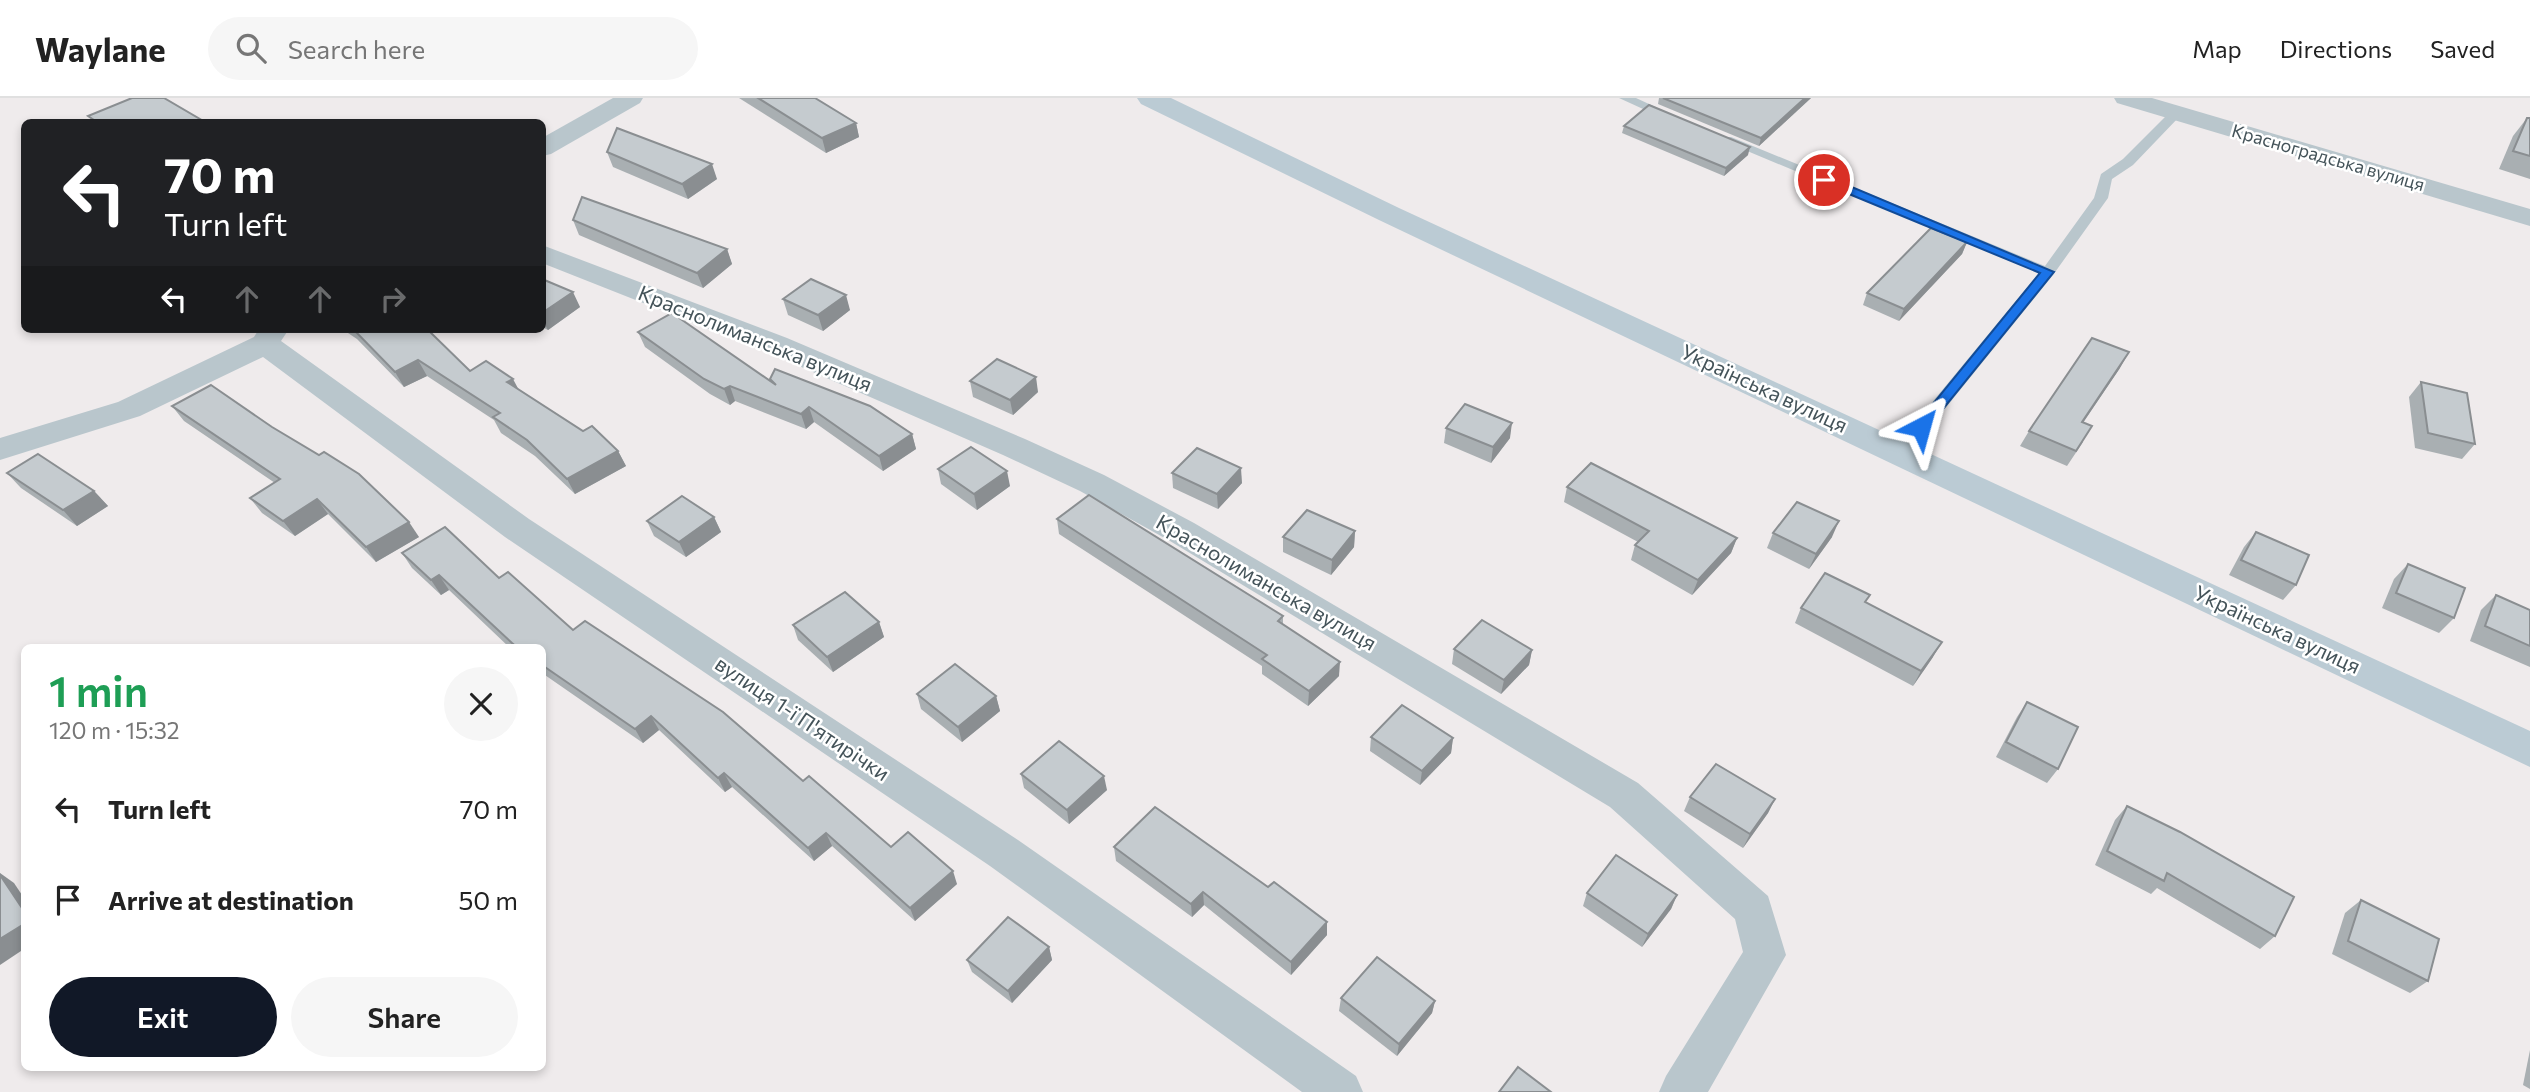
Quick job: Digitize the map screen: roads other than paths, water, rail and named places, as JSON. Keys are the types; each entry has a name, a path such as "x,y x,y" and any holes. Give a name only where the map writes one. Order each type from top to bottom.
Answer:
{"street":[{"path":"546,147 631,98"},
{"name":"Українська вулиця","path":"1150,98 1389,214 2530,750"},
{"name":"Красноградська вулиця","path":"2126,98 2530,218"},
{"name":"Краснолиманська вулиця","path":"546,255 789,351 1092,483 1182,532 1624,795 1753,909 1765,955 1682,1092"},
{"path":"0,449 129,410 270,337"},
{"name":"вулиця 1-ї П'ятирічки","path":"270,337 517,528 1004,853 1340,1092"}],"lane":[{"path":"1625,98 1676,119"},
{"path":"1895,450 1921,427 2048,272 2101,198 2106,177 2128,162 2176,113"},
{"path":"1714,135 2048,272"}]}
